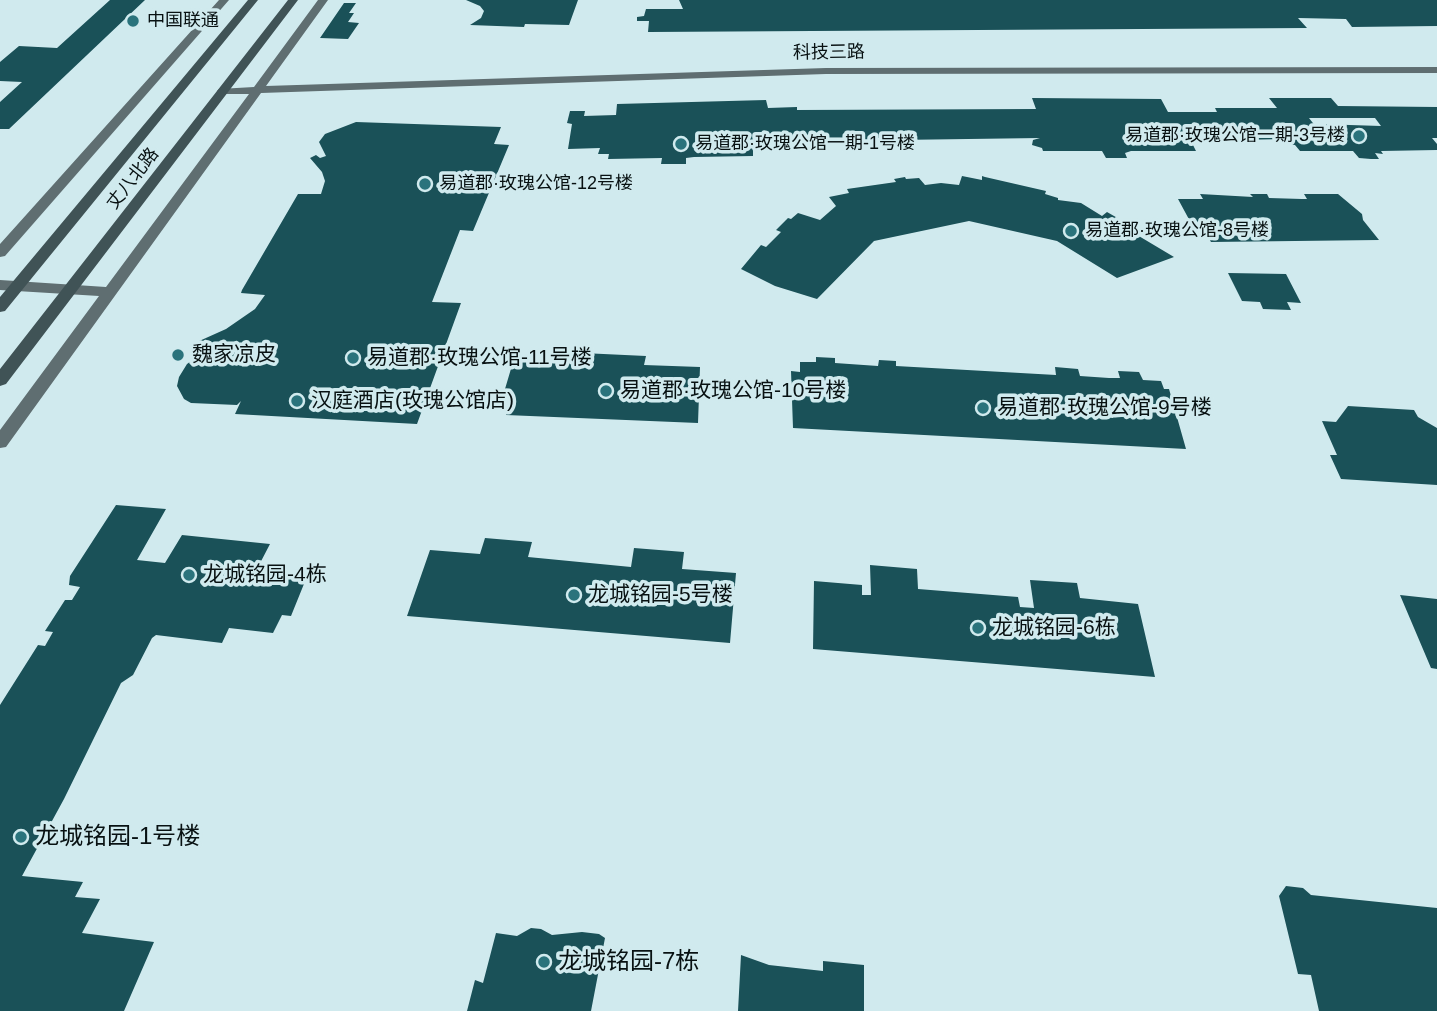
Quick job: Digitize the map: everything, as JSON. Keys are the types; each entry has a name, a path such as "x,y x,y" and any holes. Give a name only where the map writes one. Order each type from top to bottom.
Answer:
{"main road":[{"name":"丈八北路","path":"0,307 253,0"},
{"name":"丈八北路","path":"0,380 293,0"}],"street":[{"path":"0,253 223,0"},
{"path":"0,442 323,0"},
{"name":"科技三路","path":"223,91 826,71 1437,70"},
{"path":"0,285 109,292"}],"building":[{"path":"110,0 145,0 9,129 0,129 0,102 22,82 0,81 0,62 19,46 57,48"},
{"path":"466,0 578,0 569,25 525,24 524,27 470,25 481,18 484,11 480,6"},
{"path":"679,0 1437,0 1437,26 1352,27 1346,19 1298,18 1307,28 648,32 649,21 637,21 637,17 644,16 646,9 683,9"},
{"path":"344,3 356,3 349,13 354,13 348,22 359,23 348,39 320,38"},
{"path":"1032,98 1161,99 1168,112 1217,112 1215,108 1277,108 1269,98 1331,98 1338,106 1437,107 1437,138 1432,138 1437,144 1437,150 1381,151 1383,154 1375,153 1379,159 1371,159 1359,158 1353,151 1300,151 1295,145 1286,144 1285,139 1191,141 1196,151 1131,151 1125,153 1127,158 1106,158 1102,151 1043,151 1042,148 1032,145 1033,140 1040,138 753,142 753,156 694,157 686,158 686,164 661,164 662,158 608,159 609,154 598,154 600,148 568,149 572,124 567,123 570,111 585,111 584,116 616,115 617,104 766,100 768,108 797,107 797,110 1036,109","holes":["1309,118 1375,118 1381,126 1318,124 1319,127 1316,127"]},
{"path":"356,122 501,127 494,144 509,145 473,231 460,230 432,302 461,303 417,424 235,414 241,401 237,405 191,403 184,399 177,386 179,377 187,364 213,345 211,341 200,345 197,342 226,329 255,309 265,295 241,293 242,290 298,194 321,194 325,181 322,172 310,158 316,155 320,158 326,156 319,142 325,134"},
{"name":"易道郡·玫瑰公馆-8号楼","path":"962,176 982,180 982,176 1046,191 1045,194 1058,200 1081,203 1102,216 1107,212 1121,220 1117,223 1174,257 1117,278 1057,241 969,221 874,241 817,299 775,286 741,269 761,245 766,247 781,232 776,230 788,218 791,219 798,213 820,220 836,206 829,197 849,193 847,189 896,182 894,179 905,177 919,178 925,185 959,185"},
{"path":"1200,194 1253,197 1250,194 1267,194 1269,198 1307,199 1304,194 1338,194 1362,214 1363,220 1379,240 1211,242 1208,237 1198,236 1178,199 1203,199"},
{"path":"1228,273 1286,274 1301,303 1287,302 1291,310 1263,309 1260,302 1242,301"},
{"name":"易道郡·玫瑰公馆-10号楼","path":"561,352 646,356 644,365 700,367 698,423 506,415 511,390 505,389 513,362 558,362"},
{"name":"易道郡·玫瑰公馆-9号楼","path":"816,357 835,358 835,363 878,366 879,360 896,361 896,366 1056,375 1055,367 1078,369 1080,376 1109,378 1120,378 1118,371 1139,372 1143,380 1161,381 1164,389 1169,389 1186,449 793,428 791,371 800,372 800,362 816,362"},
{"path":"1348,406 1414,410 1418,417 1437,428 1437,485 1341,479 1330,455 1337,455 1322,421 1336,422"},
{"name":"龙城铭园-1号楼","path":"116,505 166,509 137,560 165,563 182,535 270,544 257,569 308,574 291,616 282,615 273,633 229,628 222,643 156,635 152,638 133,675 121,683 64,799 22,876 83,882 75,897 100,899 82,933 154,942 124,1011 0,1011 0,705 38,645 45,646 53,632 45,631 65,600 72,600 80,587 69,585 70,576"},
{"name":"龙城铭园-5号楼","path":"485,538 532,542 528,557 631,567 634,548 684,552 682,569 736,573 730,643 407,616 430,550 480,554"},
{"name":"龙城铭园-6栋","path":"870,565 917,569 918,589 1018,597 1020,607 1034,608 1030,580 1077,583 1080,598 1138,604 1155,677 813,649 814,581 862,585 862,595 871,595"},
{"path":"1400,595 1437,599 1437,669 1431,668"},
{"path":"1286,886 1303,888 1311,895 1437,908 1437,1011 1319,1011 1311,975 1298,974 1279,896"},
{"name":"龙城铭园-7栋","path":"531,928 541,929 552,935 582,932 599,934 605,938 591,1011 467,1011 475,980 483,983 496,933 517,936"},
{"name":"龙城铭园-7栋","path":"741,955 769,965 823,971 823,961 864,965 864,1011 738,1011"}],"place":[{"name":"中国联通","path":"133,21"},
{"name":"易道郡·玫瑰公馆一期-3号楼","path":"1359,136"},
{"name":"易道郡·玫瑰公馆一期-1号楼","path":"681,144"},
{"name":"易道郡·玫瑰公馆-12号楼","path":"425,184"},
{"name":"易道郡·玫瑰公馆-8号楼","path":"1071,231"},
{"name":"魏家凉皮","path":"178,355"},
{"name":"易道郡·玫瑰公馆-11号楼","path":"353,358"},
{"name":"易道郡·玫瑰公馆-10号楼","path":"606,391"},
{"name":"汉庭酒店(玫瑰公馆店)","path":"297,401"},
{"name":"易道郡·玫瑰公馆-9号楼","path":"983,408"},
{"name":"龙城铭园-4栋","path":"189,575"},
{"name":"龙城铭园-5号楼","path":"574,595"},
{"name":"龙城铭园-6栋","path":"978,628"},
{"name":"龙城铭园-1号楼","path":"21,837"},
{"name":"龙城铭园-7栋","path":"544,962"}]}
